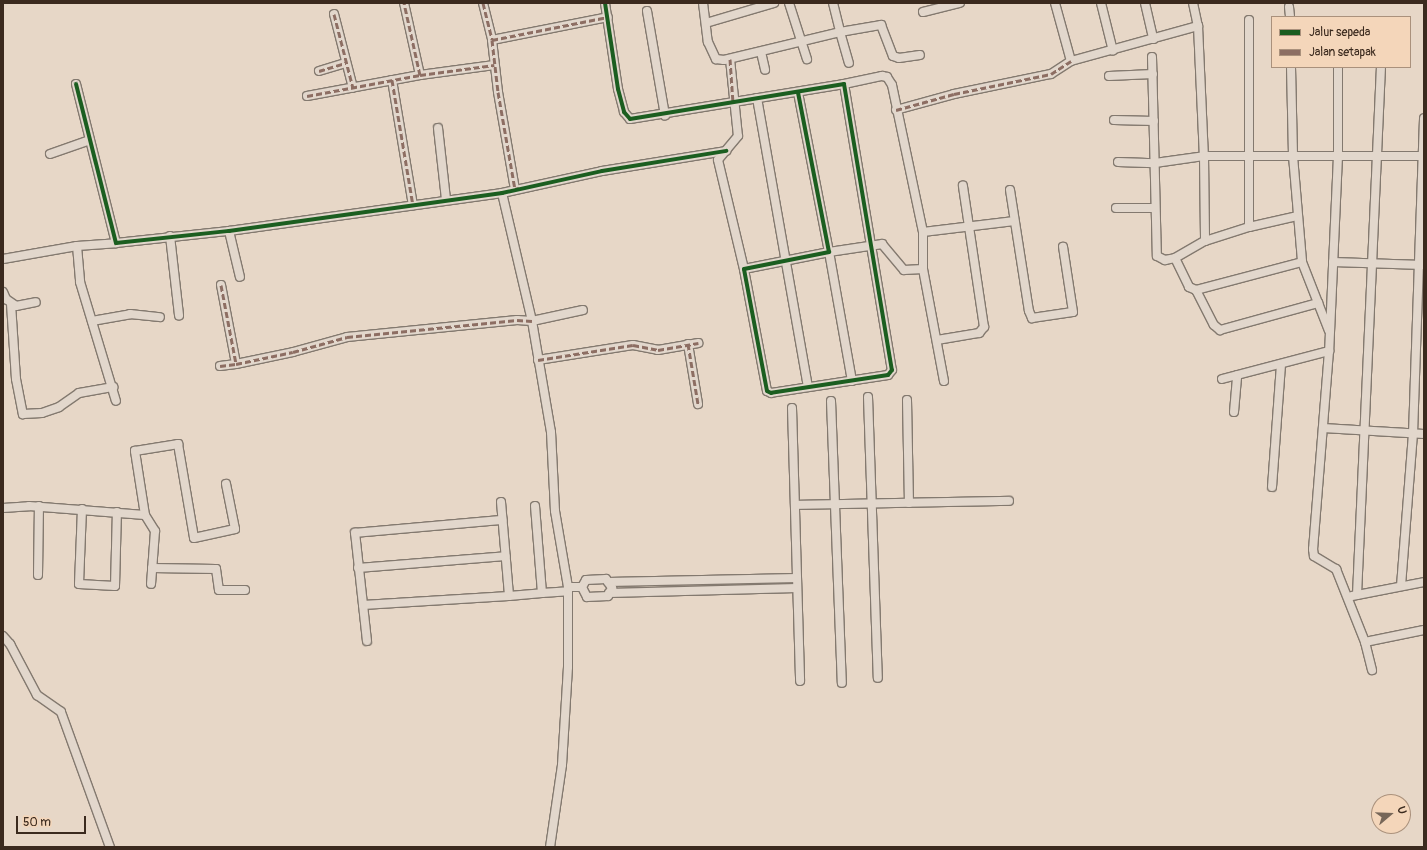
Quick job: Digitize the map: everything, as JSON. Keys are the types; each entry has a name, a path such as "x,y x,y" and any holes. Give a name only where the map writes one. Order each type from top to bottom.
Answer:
{"street":[{"path":"404,3 420,75"},
{"path":"483,3 492,40 494,65 515,189"},
{"path":"605,3 624,112 630,119 636,120 757,98 887,77 892,85 896,110 923,232 924,269 944,380"},
{"path":"703,3 712,54 720,60 761,52 802,40 881,25 893,56 899,58 920,55"},
{"path":"706,23 774,3"},
{"path":"789,3 807,59"},
{"path":"833,3 849,63"},
{"path":"923,12 960,3"},
{"path":"1055,3 1071,60"},
{"path":"1101,3 1113,50"},
{"path":"1145,3 1153,39"},
{"path":"1193,3 1198,26 1204,156 1205,241"},
{"path":"1289,7 1290,16"},
{"path":"647,11 665,115"},
{"path":"334,14 353,88"},
{"path":"492,40 608,17"},
{"path":"1249,20 1249,227"},
{"path":"896,110 954,94 1051,74 1071,60 1113,50 1198,26"},
{"path":"761,52 765,70"},
{"path":"1152,58 1155,163 1155,252 1165,260 1175,258 1205,241 1249,227 1297,216"},
{"path":"730,59 733,103 738,136 718,160 744,269 767,391 772,393 808,386 888,375 892,370 844,84"},
{"path":"319,70 346,63"},
{"path":"307,96 420,75 494,65"},
{"path":"1291,68 1293,156 1302,262 1330,333"},
{"path":"1338,68 1338,156 1330,333 1314,556 1336,569 1353,596 1372,670"},
{"path":"1353,596 1366,431 1381,68"},
{"path":"1109,76 1153,74"},
{"path":"392,80 412,205"},
{"path":"76,84 116,243"},
{"path":"798,92 852,381"},
{"path":"757,98 808,386"},
{"path":"1401,586 1413,434 1422,265 1424,118"},
{"path":"1114,120 1154,121"},
{"path":"438,128 446,200"},
{"path":"50,154 90,140"},
{"path":"3,259 77,246 229,231 502,193 602,171 726,151"},
{"path":"1118,162 1155,163 1204,156 1423,156"},
{"path":"937,340 979,333 983,329 963,186"},
{"path":"1010,190 1029,311 1032,318 1073,312 1063,247"},
{"path":"502,193 532,321 551,432 554,511 568,589 568,667 562,765 550,847"},
{"path":"1116,208 1154,208"},
{"path":"923,232 1014,221"},
{"path":"229,231 240,277"},
{"path":"170,236 179,314"},
{"path":"744,269 786,259 872,244 885,246 904,270 924,269"},
{"path":"77,246 80,282 116,401"},
{"path":"1175,258 1189,287 1196,290 1302,262"},
{"path":"1333,262 1422,265"},
{"path":"221,285 236,364"},
{"path":"1196,290 1214,325 1220,330 1318,303"},
{"path":"3,292 11,304 16,379 23,414 42,413 59,407 79,393 113,387"},
{"path":"11,304 26,305 36,302"},
{"path":"220,366 293,352 348,336 517,320 532,321 583,310"},
{"path":"92,320 130,314 160,317"},
{"path":"538,360 633,345 658,350 698,343"},
{"path":"688,344 698,404"},
{"path":"1222,379 1329,351"},
{"path":"1272,487 1280,364"},
{"path":"1234,412 1237,375"},
{"path":"868,397 878,678"},
{"path":"907,400 909,503"},
{"path":"831,401 842,682"},
{"path":"792,408 800,681"},
{"path":"1323,428 1424,434"},
{"path":"151,584 154,531 145,515 135,451 178,444 194,538 235,529 226,484"},
{"path":"794,505 1009,500"},
{"path":"501,502 509,596"},
{"path":"3,508 39,506 145,515"},
{"path":"38,575 39,506"},
{"path":"535,506 542,593"},
{"path":"82,509 79,584 115,586 117,512"},
{"path":"367,641 354,533 502,520"},
{"path":"358,568 506,556"},
{"path":"152,568 216,569 219,590 245,590"},
{"path":"608,582 797,578"},
{"path":"606,579 612,588 608,596 587,598 582,587 586,580 606,579"},
{"path":"714,580 715,590"},
{"path":"1353,596 1424,582"},
{"path":"363,605 509,596 582,587"},
{"path":"609,593 797,588"},
{"path":"1365,642 1424,630"},
{"path":"3,636 10,644 37,695 61,712 110,847"}],"marked path":[{"path":"307,96 420,75 404,3"},
{"path":"483,3 492,40 498,92 515,189 519,188"},
{"path":"334,14 353,88"},
{"path":"492,40 608,17"},
{"path":"730,59 733,103"},
{"path":"896,110 954,94 1051,74 1071,61"},
{"path":"319,71 346,63"},
{"path":"420,75 494,65"},
{"path":"392,80 413,205"},
{"path":"221,285 236,364 293,352 347,337 517,320 532,321"},
{"path":"538,360 633,345 658,350 698,343"},
{"path":"688,344 698,404"},
{"path":"220,366 236,364"}],"cycle path":[{"path":"605,3 618,89 624,112 630,119 844,84 892,370 888,375 771,393 767,391 744,269 829,252 798,92"},
{"path":"76,84 116,243 229,231 502,193 602,171 726,151"}]}
